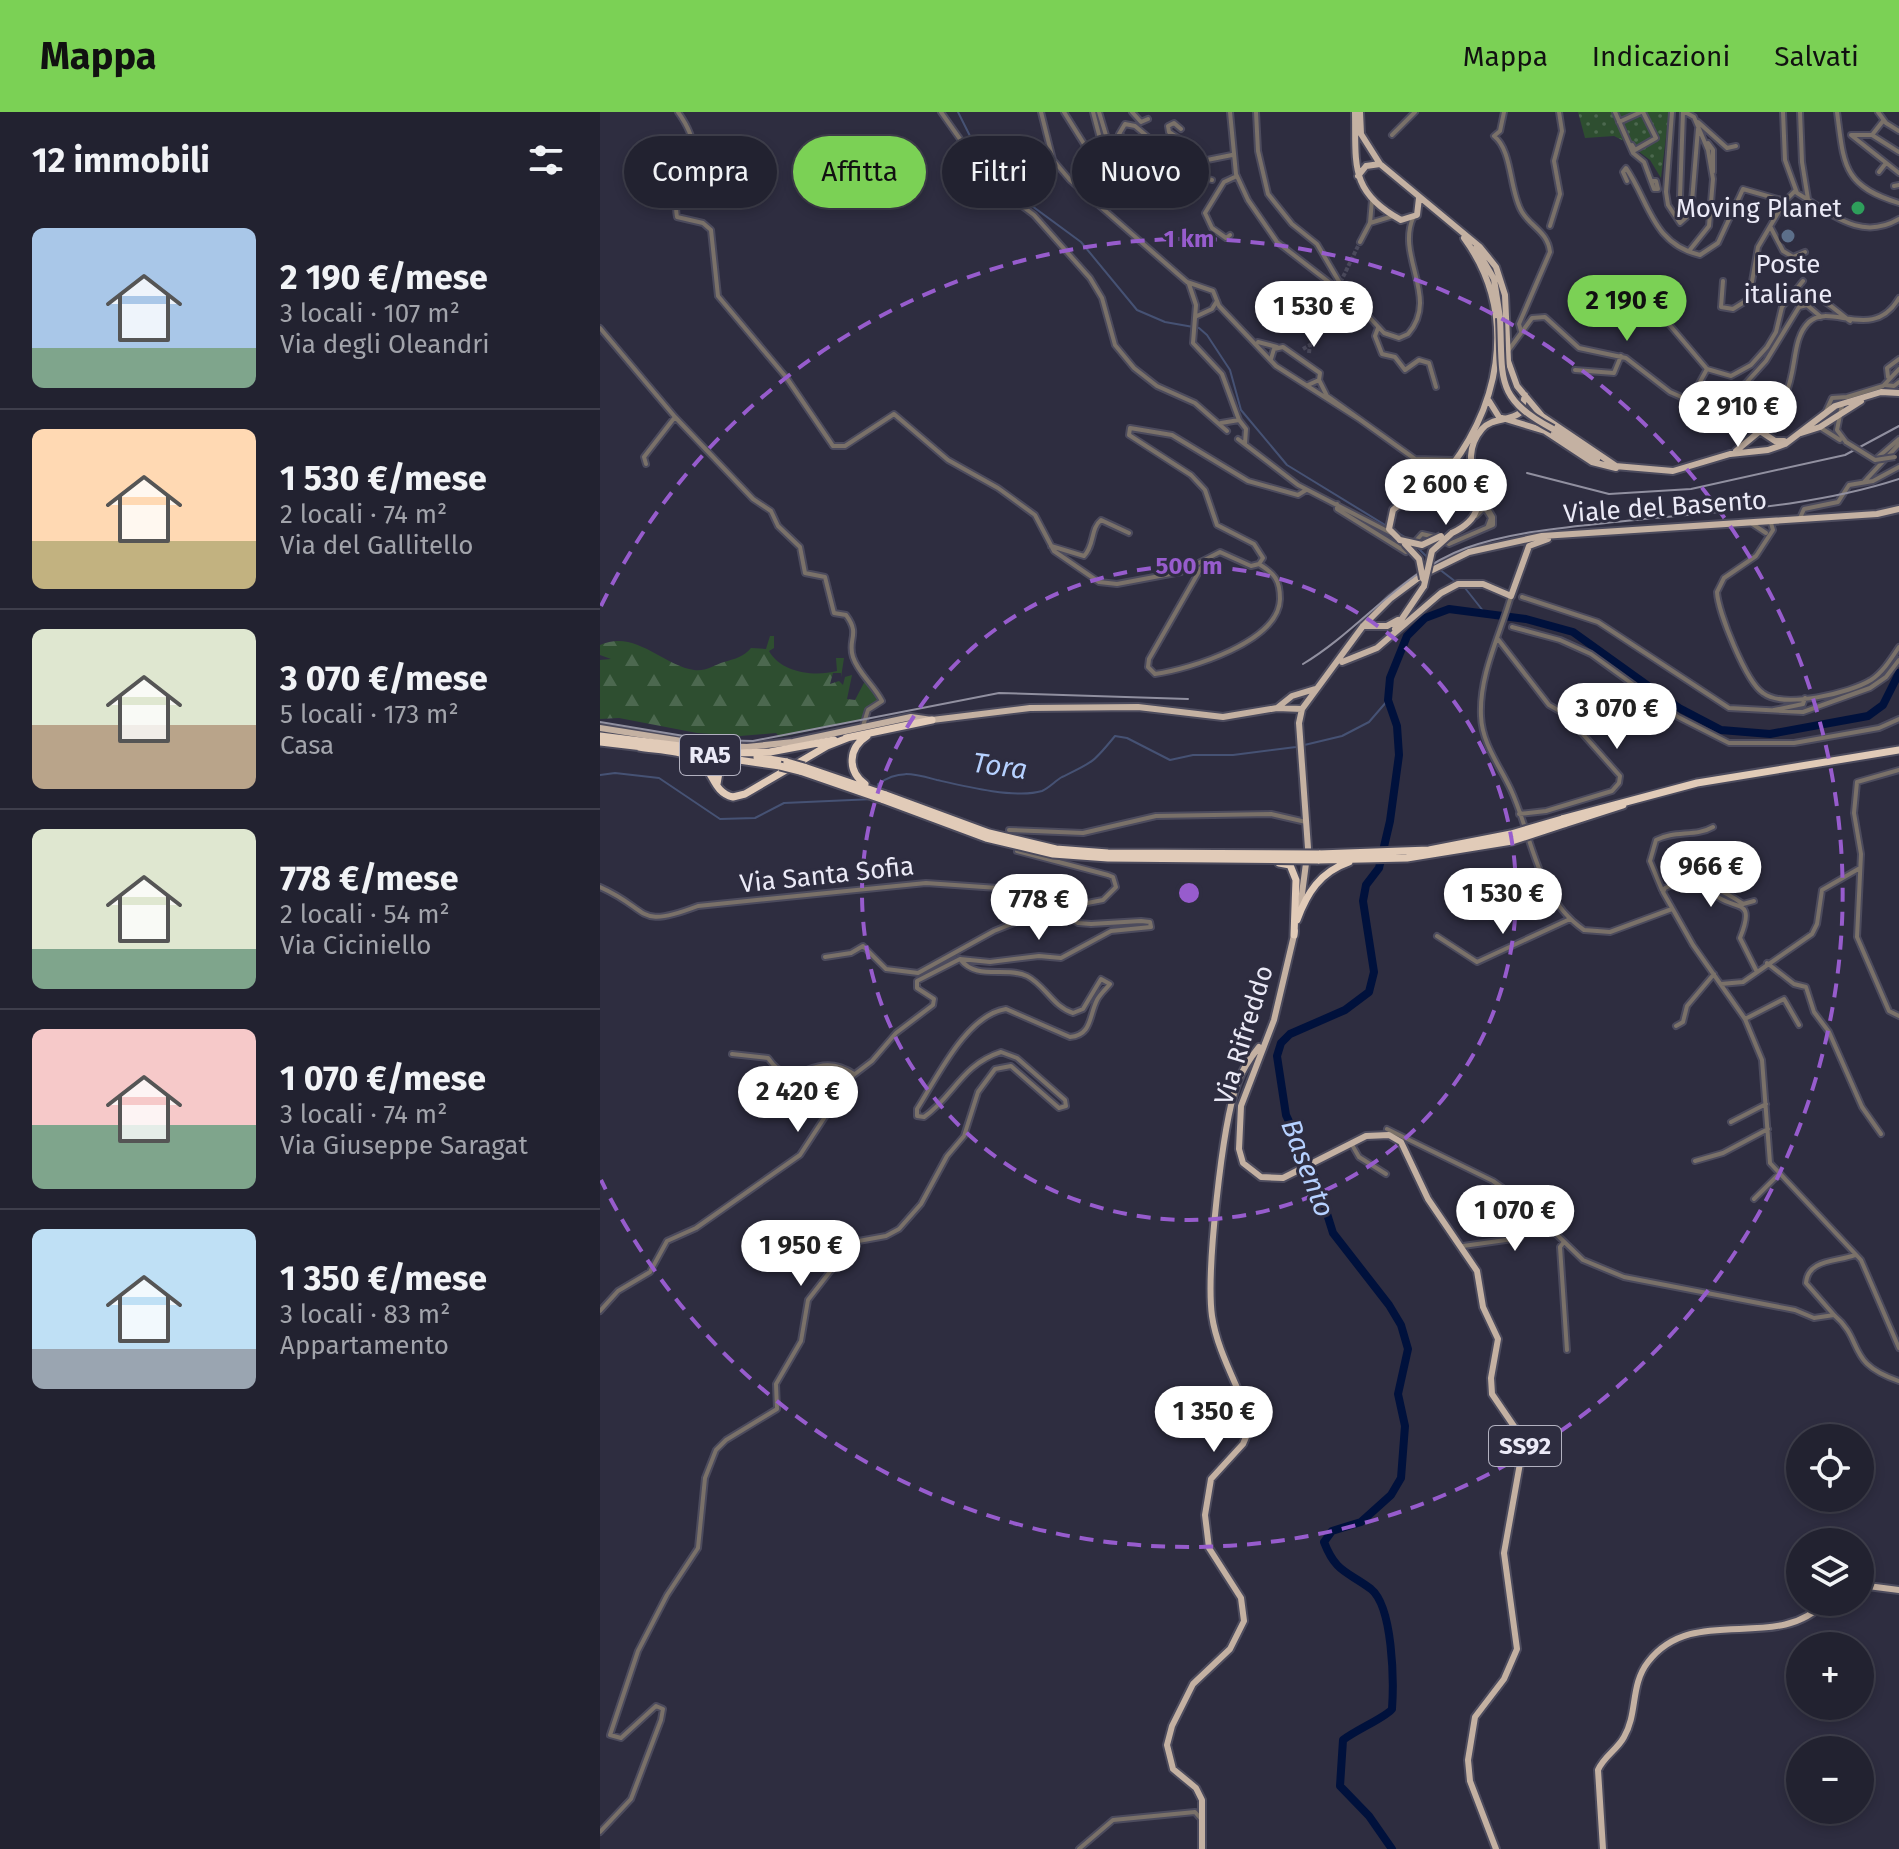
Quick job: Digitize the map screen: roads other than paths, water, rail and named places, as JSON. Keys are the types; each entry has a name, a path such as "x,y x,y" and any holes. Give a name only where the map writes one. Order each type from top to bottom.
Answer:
{"highway":[{"path":"733,753 770,752 932,720"},
{"path":"873,733 856,745 851,763 859,781 873,790"},
{"name":"RA5","path":"600,736 733,753 784,764 862,789 986,838 1030,850 1108,858 1407,855 1511,838 1670,792 1899,752"},
{"path":"639,747 695,758 704,765 719,790 733,797 745,794 827,746 850,737"},
{"name":"RA5","path":"600,742 784,764"},
{"path":"719,790 717,776 724,764 756,762"},
{"name":"RA5","path":"862,789 873,790 989,833 1056,849 1108,853 1318,857"},
{"path":"1297,920 1308,894 1319,879 1361,856"},
{"path":"1209,859 1290,865 1296,880 1294,935"}],"main road":[{"path":"1357,112 1361,134 1380,164 1487,255 1502,279 1507,353 1517,386 1548,420 1620,467"},
{"path":"1357,112 1358,177 1361,188 1401,220 1442,216"},
{"path":"1358,177 1366,166 1380,164"},
{"path":"1415,217 1420,206 1417,194"},
{"path":"1424,586 1419,559 1393,534 1390,518 1399,505 1438,483 1454,460 1463,454 1489,401 1496,361 1493,297 1481,261 1457,229"},
{"path":"1469,240 1485,260 1494,279 1500,318 1503,378 1509,395 1522,412 1594,458 1620,467"},
{"path":"1493,389 1507,382 1517,386"},
{"path":"1489,401 1494,413 1504,419 1550,433 1592,462 1680,471 1730,454 1762,450 1820,427 1866,399 1898,391"},
{"path":"1730,454 1763,431 1778,441 1795,436 1845,400 1898,391"},
{"path":"1391,635 1424,586 1432,551 1476,516 1477,490 1471,473 1474,442 1485,426 1521,412 1525,395"},
{"path":"1755,434 1752,444 1762,450"},
{"path":"1762,450 1770,444 1770,436"},
{"name":"Viale del Basento","path":"1304,706 1361,629 1422,575 1450,560 1518,539 1877,514 1899,509"},
{"path":"1400,540 1422,545 1452,533"},
{"path":"1529,546 1559,535"},
{"path":"1518,539 1525,540 1529,546"},
{"path":"1511,596 1529,546"},
{"name":"Viale del Basento","path":"1337,665 1377,648 1458,584 1483,584 1511,596"},
{"path":"1368,650 1361,644 1361,629 1387,626 1403,617"},
{"path":"1277,708 1289,699 1315,689"},
{"path":"600,728 732,747 793,742 864,724 911,717 932,720 1030,708 1138,707 1223,717 1277,708 1292,710 1304,706 1299,695"},
{"path":"1289,699 1292,710"},
{"name":"SS92","path":"1299,723 1304,706"},
{"name":"SS92","path":"1292,710 1299,723 1301,737 1307,873 1294,935"},
{"name":"Via Rifreddo","path":"1294,935 1274,1020 1241,1106 1241,1157 1246,1168 1261,1177 1293,1175 1351,1143 1381,1134 1401,1142 1428,1199 1463,1246 1477,1271 1483,1307 1498,1339 1491,1378 1492,1394 1520,1431 1525,1445 1506,1530 1504,1553 1517,1649 1504,1679 1474,1720 1468,1760 1470,1781 1496,1849"},
{"path":"1202,1849 1204,1822 1200,1793 1173,1769 1167,1745 1172,1726 1193,1684 1230,1649 1244,1621 1241,1598 1213,1555 1205,1531 1211,1479 1243,1444 1249,1422 1216,1332 1211,1294 1221,1180 1233,1101 1241,1075 1262,1045"},
{"path":"1874,1587 1899,1590"},
{"path":"1603,1849 1598,1770 1625,1736 1636,1684 1652,1657 1690,1632 1790,1625 1810,1616"}],"street":[{"path":"678,112 693,137 695,152 676,207 677,217 703,223 711,230 718,296 786,377 831,445 845,446 894,414 948,460 998,488 1035,515 1046,531 1051,546 1092,578 1108,584 1161,577 1205,561 1220,552 1251,566 1259,564 1263,558 1259,548 1217,525 1205,490 1191,475 1152,452 1129,435 1128,430 1172,435 1261,487 1298,495 1306,490"},
{"path":"941,112 991,183 1034,215 1090,278 1102,298 1115,345 1134,368 1151,382 1195,403 1306,490 1367,518 1393,534"},
{"path":"1041,112 1053,160 1070,180 1187,282 1213,291 1231,318 1271,360 1359,419"},
{"path":"1064,112 1078,136"},
{"path":"1096,112 1100,136"},
{"path":"1096,112 1106,136"},
{"path":"1132,112 1141,122 1148,119"},
{"path":"1230,112 1232,155 1237,176 1248,200 1277,242 1348,297 1378,328 1399,338 1408,334 1417,319 1421,290 1408,255 1408,236 1415,217"},
{"path":"1256,112 1258,151 1268,194 1292,224 1317,244 1348,297"},
{"path":"1392,135 1415,112"},
{"path":"1504,112 1500,131 1494,136 1504,148 1522,212 1540,230 1550,252 1519,324 1521,331"},
{"path":"1550,226 1560,194 1554,161 1562,131 1559,112"},
{"path":"1615,112 1652,181"},
{"path":"1619,122 1642,112 1656,138 1635,150 1628,128"},
{"path":"1672,112 1666,192 1668,205 1680,223 1691,213 1698,129"},
{"path":"1680,197 1684,112 1694,117 1727,148 1736,146"},
{"path":"1783,112 1785,160 1795,191 1865,230 1880,229 1899,219"},
{"path":"1800,112 1801,155 1808,199"},
{"path":"1837,112 1842,156 1852,177 1868,193 1899,203"},
{"path":"1878,112 1883,121 1899,131"},
{"path":"1694,117 1707,146 1713,179"},
{"path":"1872,135 1883,121"},
{"path":"1175,136 1169,132 1168,126 1174,123 1181,129"},
{"path":"1122,136 1119,134 1125,124 1135,126 1147,136"},
{"path":"1899,152 1872,135 1851,135 1899,173"},
{"path":"1689,251 1709,226 1713,150 1703,139"},
{"path":"1209,160 1232,155"},
{"path":"1879,172 1886,163"},
{"path":"1627,181 1624,168 1668,239 1700,255 1714,248 1743,189 1785,201"},
{"path":"1230,235 1226,238 1212,228 1205,213 1222,192 1224,182 1237,176"},
{"path":"1723,281 1721,307 1733,309 1749,299 1758,247 1785,201 1795,191"},
{"path":"1360,242 1370,223 1371,197"},
{"path":"1370,223 1393,216"},
{"path":"1401,220 1408,236"},
{"path":"1771,228 1787,255 1793,257 1805,252"},
{"path":"1321,277 1328,275 1328,264"},
{"path":"1657,310 1707,369 1731,376 1751,365 1776,332 1782,307 1803,281"},
{"path":"1187,282 1195,297 1192,331 1197,349 1222,374 1231,403 1246,429 1240,438"},
{"path":"1195,297 1204,289"},
{"path":"1790,298 1806,293 1820,298 1850,321"},
{"path":"1770,436 1773,418 1792,383 1801,334 1810,322 1821,317 1850,321 1877,318 1899,298"},
{"path":"1195,318 1208,311 1217,301"},
{"path":"1196,305 1231,318"},
{"path":"1507,353 1532,318 1545,317 1579,348 1621,356 1689,402 1719,401 1746,383 1766,361 1799,307 1807,305 1821,317"},
{"path":"600,328 675,417 753,499 771,511 778,526 800,547 805,573 825,577 834,613 846,615 856,632 853,657 882,701 868,710 864,724"},
{"path":"1378,328 1375,336 1382,354 1395,357 1405,370 1419,360 1426,361 1436,387"},
{"path":"1507,333 1516,337"},
{"path":"1256,341 1303,349"},
{"path":"1271,360 1277,347"},
{"path":"1289,349 1319,370 1319,380 1327,396 1415,459 1454,460"},
{"path":"1575,370 1614,373 1621,356"},
{"path":"1885,385 1887,368 1899,359"},
{"path":"1689,402 1707,369"},
{"path":"1888,377 1899,369"},
{"path":"1306,385 1319,380"},
{"path":"1846,442 1837,432 1839,414 1845,400 1885,385 1898,391"},
{"path":"1227,431 1231,403"},
{"path":"1839,414 1826,411 1820,427 1868,457 1881,461 1897,457"},
{"path":"646,464 644,457 650,445 675,417"},
{"path":"1755,434 1773,418"},
{"path":"1219,422 1239,420"},
{"path":"1868,457 1882,457 1899,442"},
{"path":"1862,483 1899,442"},
{"path":"1879,465 1881,473 1890,472"},
{"path":"1800,518 1802,510 1836,503 1847,486 1899,467"},
{"path":"1337,504 1337,509 1401,549 1410,550 1419,536 1431,535 1449,544 1493,525 1494,521 1477,490"},
{"path":"1476,516 1483,509 1486,510 1491,521 1486,528"},
{"path":"1767,535 1786,519"},
{"path":"1051,546 1084,556 1092,547 1095,529 1101,520 1129,533"},
{"path":"1769,521 1773,530"},
{"path":"1769,521 1767,535 1756,556 1724,578 1719,585 1718,600 1754,684 1767,696 1805,698 1836,694 1865,683 1882,670 1899,647"},
{"path":"1749,522 1767,535"},
{"path":"1205,561 1149,659 1148,667 1159,674 1210,661 1235,645 1263,633 1280,607 1278,578 1259,564"},
{"path":"1511,596 1483,687 1481,719 1488,747 1519,814 1532,859 1570,919 1584,930 1610,932 1672,909"},
{"path":"1522,597 1598,622 1723,706 1803,712 1865,690 1886,677 1899,660"},
{"path":"1512,627 1560,640 1591,654 1678,717 1729,743 1803,741 1879,728 1899,719"},
{"path":"1497,638 1549,705 1565,714 1620,776 1619,783 1612,791 1546,811 1519,814"},
{"path":"1774,710 1803,704 1805,698"},
{"path":"1899,770 1854,785 1860,868 1856,922 1859,945 1889,1011 1899,1016"},
{"path":"1012,833 1083,833 1156,816 1271,814 1306,822"},
{"path":"1713,827 1704,832 1669,835 1656,840 1650,861 1672,909 1745,1019 1764,1065 1767,1157 1778,1175 1861,1260 1899,1348"},
{"path":"1017,851 1113,877 1116,887 1103,900 1066,907"},
{"path":"1721,984 1739,984 1812,934 1817,924 1822,890 1860,868"},
{"path":"1663,892 1665,888 1683,881 1710,886 1743,904 1754,901"},
{"name":"Via Santa Sofia","path":"600,887 647,916 663,920 698,906 926,883 998,888 1043,898 1066,907 1065,914 1078,923 1141,921 1150,922 1151,927 1111,931 1061,958 1039,956 990,962 960,959"},
{"path":"1710,886 1715,895 1742,907 1747,914 1747,924 1740,938 1756,970"},
{"path":"918,973 994,931 1029,917 1043,898"},
{"path":"1437,936 1477,962 1570,919"},
{"path":"825,957 851,953 863,946 886,969 933,973"},
{"path":"600,1311 618,1291 650,1272 667,1241 696,1228 800,1155 854,1074 872,1061 896,1033 933,1005 934,999 915,984 960,959 969,968 1027,976 1064,1010 1073,1013 1083,1009 1101,979 1107,979 1110,984 1098,998 1086,1031 1079,1036 1070,1037 1006,1009 998,1011 966,1034 917,1109 917,1116 924,1117 941,1103 968,1069 1001,1052 1017,1058 1065,1100 1066,1106 1059,1108 1011,1066 995,1069 978,1092 964,1136 947,1156 921,1204 899,1229 886,1236 853,1242 808,1300 801,1341 776,1384 777,1409 726,1440 708,1468 698,1548 667,1595 638,1651 610,1735 621,1738 656,1706 663,1709 661,1720 631,1799 600,1832"},
{"path":"1767,963 1794,984 1806,987 1812,1008 1829,1032 1862,1107 1881,1134"},
{"path":"1676,1026 1683,1022 1687,1006 1714,974"},
{"path":"1745,1019 1784,999 1799,1025"},
{"path":"732,1054 768,1058 775,1068 791,1076 828,1063 854,1074"},
{"path":"760,1088 765,1075 775,1068"},
{"path":"1731,1122 1766,1104"},
{"path":"1387,1129 1493,1181 1534,1213 1583,1260 1624,1277 1795,1310 1814,1318 1834,1315"},
{"path":"1695,1161 1723,1153 1768,1129"},
{"path":"1351,1143 1359,1157 1386,1174"},
{"path":"1754,1199 1778,1175"},
{"path":"1463,1246 1520,1238 1534,1213"},
{"path":"1564,1242 1560,1247 1567,1350"},
{"path":"1855,1254 1813,1266 1807,1271 1806,1283 1848,1331 1861,1360 1880,1375 1899,1381"},
{"path":"1079,1849 1113,1820 1195,1812 1204,1822"}],"waterway":[{"path":"958,112 971,138 985,146 1009,189 1081,242 1137,310 1165,322 1199,328 1207,335 1230,370 1241,410 1287,465 1408,539"},
{"path":"1416,546 1429,559"},
{"path":"1439,569 1456,582"},
{"path":"1465,588 1484,612"},
{"name":"Basento","path":"1392,1849 1369,1816 1340,1786 1343,1740 1392,1709 1388,1627 1378,1598 1371,1589 1338,1566 1324,1542 1332,1531 1361,1522 1391,1495 1401,1478 1405,1426 1398,1394 1408,1349 1401,1325 1389,1305 1333,1233 1317,1182 1286,1115 1277,1056 1281,1043 1290,1034 1345,1010 1369,992 1374,972 1363,901 1366,885 1379,868 1390,821 1399,755 1397,726 1388,700 1390,678 1407,636 1425,618 1449,609 1526,619 1573,632 1679,708 1721,730 1770,734 1868,716 1883,705 1899,673"},
{"name":"Tora","path":"877,790 878,784 886,779 907,774 1004,793 1042,791 1092,761 1115,736 1127,738 1170,760 1193,755 1233,755 1296,747 1342,736 1369,722 1388,700"},
{"name":"Tora","path":"600,775 615,773 659,778 720,819 755,818 784,803 874,799"}],"tunnel":[{"path":"1309,353 1310,345 1360,242"},
{"path":"1303,349 1310,345"}],"railway":[{"path":"1527,473 1609,494 1691,489 1845,455 1899,426"},
{"path":"1303,664 1421,571 1443,558 1482,543 1547,530 1788,504 1899,479"},
{"path":"600,722 708,740 753,741 999,693 1188,699"}],"place":[{"name":"Moving Planet","path":"1858,208"},
{"name":"Poste italiane","path":"1788,236"}]}
